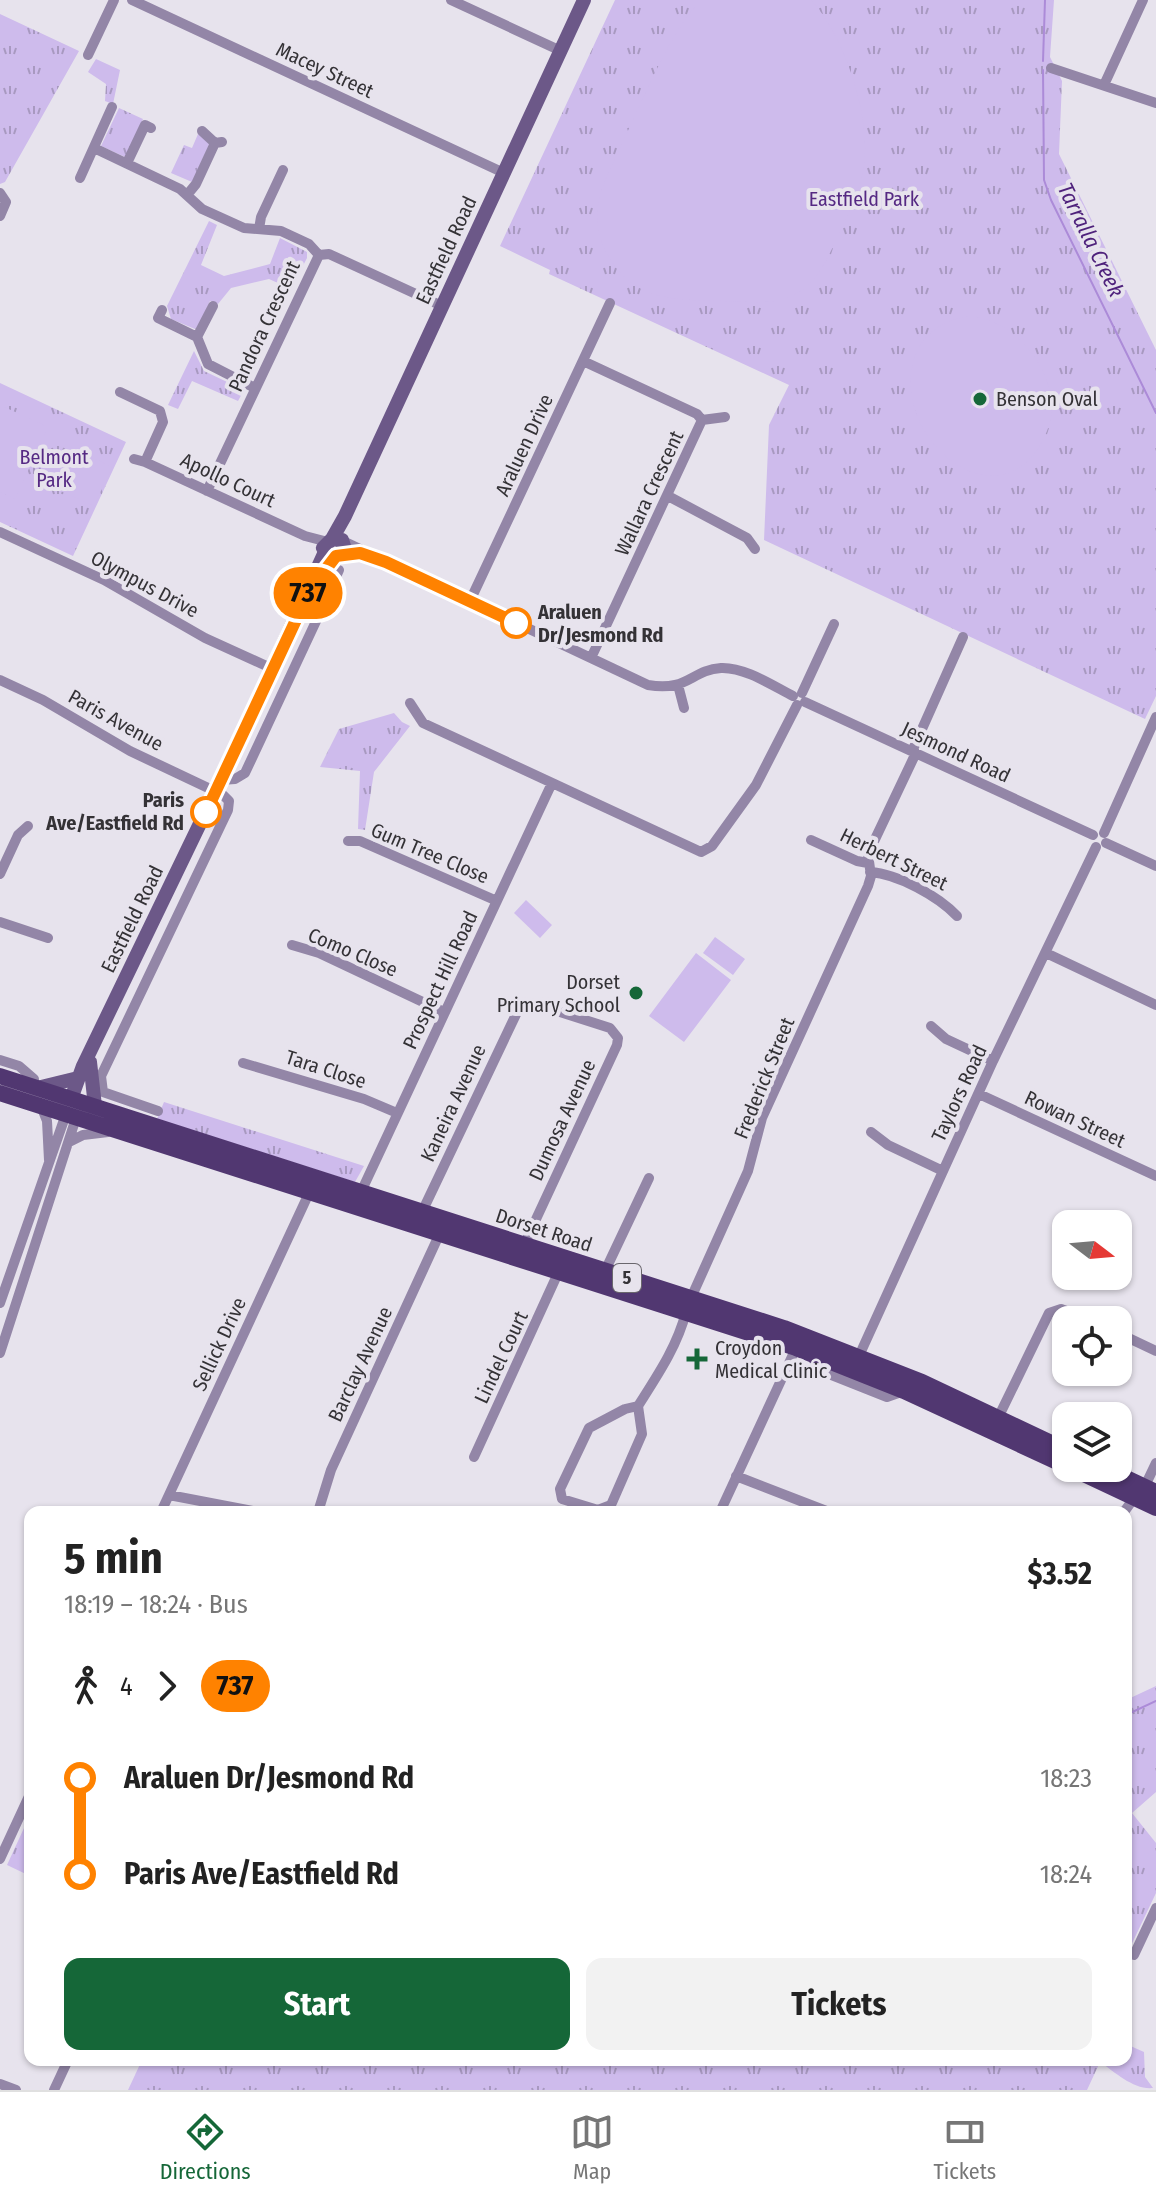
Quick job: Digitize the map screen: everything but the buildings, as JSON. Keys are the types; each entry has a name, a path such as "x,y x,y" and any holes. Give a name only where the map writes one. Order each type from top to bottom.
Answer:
{"main road":[{"name":"Eastfield Road","path":"78,1108 78,1078 309,591 334,550 345,516 584,0"},
{"name":"Eastfield Road","path":"78,1108 94,1049"},
{"name":"Dorset Road","path":"0,1076 78,1108 118,1131 312,1184 361,1192 422,1212 521,1252 559,1271 689,1305 856,1363 998,1418 1052,1443"},
{"path":"35,1088 78,1078"},
{"name":"Dorset Road","path":"0,1093 41,1106 78,1108 312,1184 440,1233 605,1271 796,1348 856,1363 904,1391 1052,1459"},
{"name":"Dorset Road","path":"1115,1482 1145,1492 1156,1508"}],"street":[{"path":"88,55 114,0"},
{"name":"Macey Street","path":"132,0 504,173"},
{"path":"451,0 561,51"},
{"path":"1104,85 1143,0"},
{"path":"1051,68 1156,103"},
{"path":"80,178 112,107"},
{"path":"127,163 145,125 151,128"},
{"path":"187,195 218,143 202,131"},
{"path":"94,148 187,195 215,215 244,228 281,231 309,244 319,255"},
{"path":"259,229 261,217 283,170"},
{"path":"0,216 6,202 3,196"},
{"name":"Pandora Crescent","path":"207,491 319,255 329,254 442,306"},
{"name":"Araluen Drive","path":"470,601 610,303"},
{"path":"197,337 214,306"},
{"path":"162,310 158,318 197,337 208,364 255,388"},
{"name":"Wallara Crescent","path":"583,361 697,414 702,420 591,658"},
{"name":"Apollo Court","path":"120,392 160,411 162,417 163,422 140,460 334,550"},
{"path":"702,420 725,417"},
{"path":"668,496 747,538 755,549"},
{"name":"Olympus Drive","path":"1,534 104,580 205,638 273,669"},
{"path":"158,1111 109,1095 100,1087 101,1076 228,810 228,799 219,785 245,773 318,617 334,550"},
{"name":"Jesmond Road","path":"334,550 386,562 648,685 678,685 711,670 730,668 1156,866"},
{"path":"309,591 318,617"},
{"path":"410,703 423,723 698,852 705,852 756,785 834,624"},
{"name":"Frederick Street","path":"638,1406 681,1332 689,1305 748,1171 762,1118 868,886 868,854 963,637"},
{"name":"Paris Avenue","path":"0,680 43,700 130,751 219,785"},
{"path":"678,685 684,708"},
{"name":"Taylors Road","path":"856,1363 993,1061 1156,717"},
{"name":"Prospect Hill Road","path":"361,1192 552,783"},
{"path":"0,874 18,835 28,826"},
{"name":"Herbert Street","path":"811,840 942,900 957,916"},
{"name":"Gum Tree Close","path":"348,841 360,841 497,901"},
{"path":"0,922 48,938"},
{"name":"Como Close","path":"292,945 319,953 444,1012"},
{"path":"1046,953 1156,1005"},
{"name":"Kaneira Avenue","path":"422,1212 516,1010 530,1003 610,1028 618,1038 613,1054"},
{"path":"931,1026 946,1039 993,1061"},
{"path":"94,1049 119,1038"},
{"name":"Dumosa Avenue","path":"521,1252 613,1054"},
{"path":"0,1060 26,1071 34,1079 35,1088"},
{"name":"Tara Close","path":"243,1063 364,1099 397,1113"},
{"name":"Rowan Street","path":"979,1094 1156,1176"},
{"path":"41,1106 47,1121 50,1166"},
{"path":"0,1353 78,1108"},
{"path":"0,1303 50,1166 78,1108"},
{"path":"69,1142 83,1135 118,1131"},
{"path":"871,1132 888,1145 943,1171"},
{"path":"605,1271 649,1178"},
{"name":"Sellick Drive","path":"164,1506 312,1184"},
{"name":"Barclay Avenue","path":"320,1506 331,1470 440,1233"},
{"name":"Lindel Court","path":"474,1457 559,1271"},
{"path":"8,1280 22,1285"},
{"path":"998,1418 1052,1312"},
{"path":"1132,1340 1156,1351"},
{"path":"723,1506 796,1348"},
{"path":"813,1354 819,1370 879,1394 894,1396 904,1391"},
{"path":"585,1506 562,1499 560,1489 589,1428 625,1409 638,1406 642,1434 608,1506"},
{"path":"1130,1506 1145,1492 1156,1463"},
{"path":"736,1476 814,1506"},
{"path":"169,1495 227,1506"},
{"path":"0,1859 24,1807"},
{"path":"1134,1955 1156,1908"},
{"path":"54,2090 65,2066"},
{"path":"0,2084 16,2090"}],"green space":[{"name":"Eastfield Park","path":"615,0 1054,0 1050,57 1062,81 1059,154 1156,350 1156,696 1145,719 764,540 769,425 789,385 549,274 550,270 500,246"},
{"path":"702,0 811,0 835,35 854,80 860,104 865,150 859,188 852,205 820,271 802,290 777,301 691,300 668,298 647,291 622,274 612,262 600,235 598,205 607,176 668,48 690,12"},
{"path":"0,14 79,51 5,182 0,184"},
{"path":"96,59 120,70 113,104 105,101 106,84 88,72"},
{"path":"119,108 143,119 125,157 101,146"},
{"path":"198,134 208,138 209,145 192,182 171,173 184,145 192,148"},
{"path":"209,221 217,225 201,265 224,276 270,264 280,238 307,252 307,258 291,289 269,279 231,288 218,304 210,301 195,329 171,319 167,306"},
{"name":"Benson Oval","path":"969,316 1005,328 1021,341 1044,374 1050,393 1051,412 1047,431 1029,460 1006,474 982,475 958,465 936,447 920,422 911,394 913,363 926,337 949,322"},
{"path":"194,351 204,371 244,390 238,401 192,381 178,409 168,405"},
{"name":"Belmont Park","path":"0,383 126,442 73,556 0,522"},
{"path":"0,405 48,427 15,499 0,492"},
{"path":"75,449 112,467 94,506 56,489"},
{"path":"394,713 410,726 374,772 365,830 358,829 360,771 320,767 339,729"},
{"path":"526,900 552,925 540,938 514,913"},
{"path":"715,937 745,959 733,975 703,953"},
{"path":"696,953 731,980 684,1042 649,1016"},
{"path":"164,1102 364,1166 355,1182 157,1119"},
{"path":"1156,1686 1156,1792 1132,1813 1132,1697"},
{"path":"1132,1813 1156,1843 1156,1893 1132,1943"},
{"path":"24,1828 24,1873 7,1865"},
{"path":"1132,2047 1144,2052 1145,2077 1153,2088 1132,2084 1105,2066 1132,2066"},
{"path":"139,2066 1098,2066 1087,2090 128,2090"}],"waterway":[{"name":"Tarralla Creek","path":"1043,61 1045,0"},
{"name":"Tarralla Creek","path":"1043,70 1044,180 1156,413"},
{"name":"Tarralla Creek","path":"1132,1712 1156,1701"}],"bus line":[{"name":"737","path":"206,812 310,590 336,556 352,552 386,562 516,623"}],"place":[{"name":"Benson Oval","path":"980,399"},
{"name":"Araluen Dr/Jesmond Rd","path":"516,623"},
{"name":"Paris Ave/Eastfield Rd","path":"206,812"},
{"name":"Dorset Primary School","path":"636,993"},
{"name":"Croydon Medical Clinic","path":"697,1359"}]}
